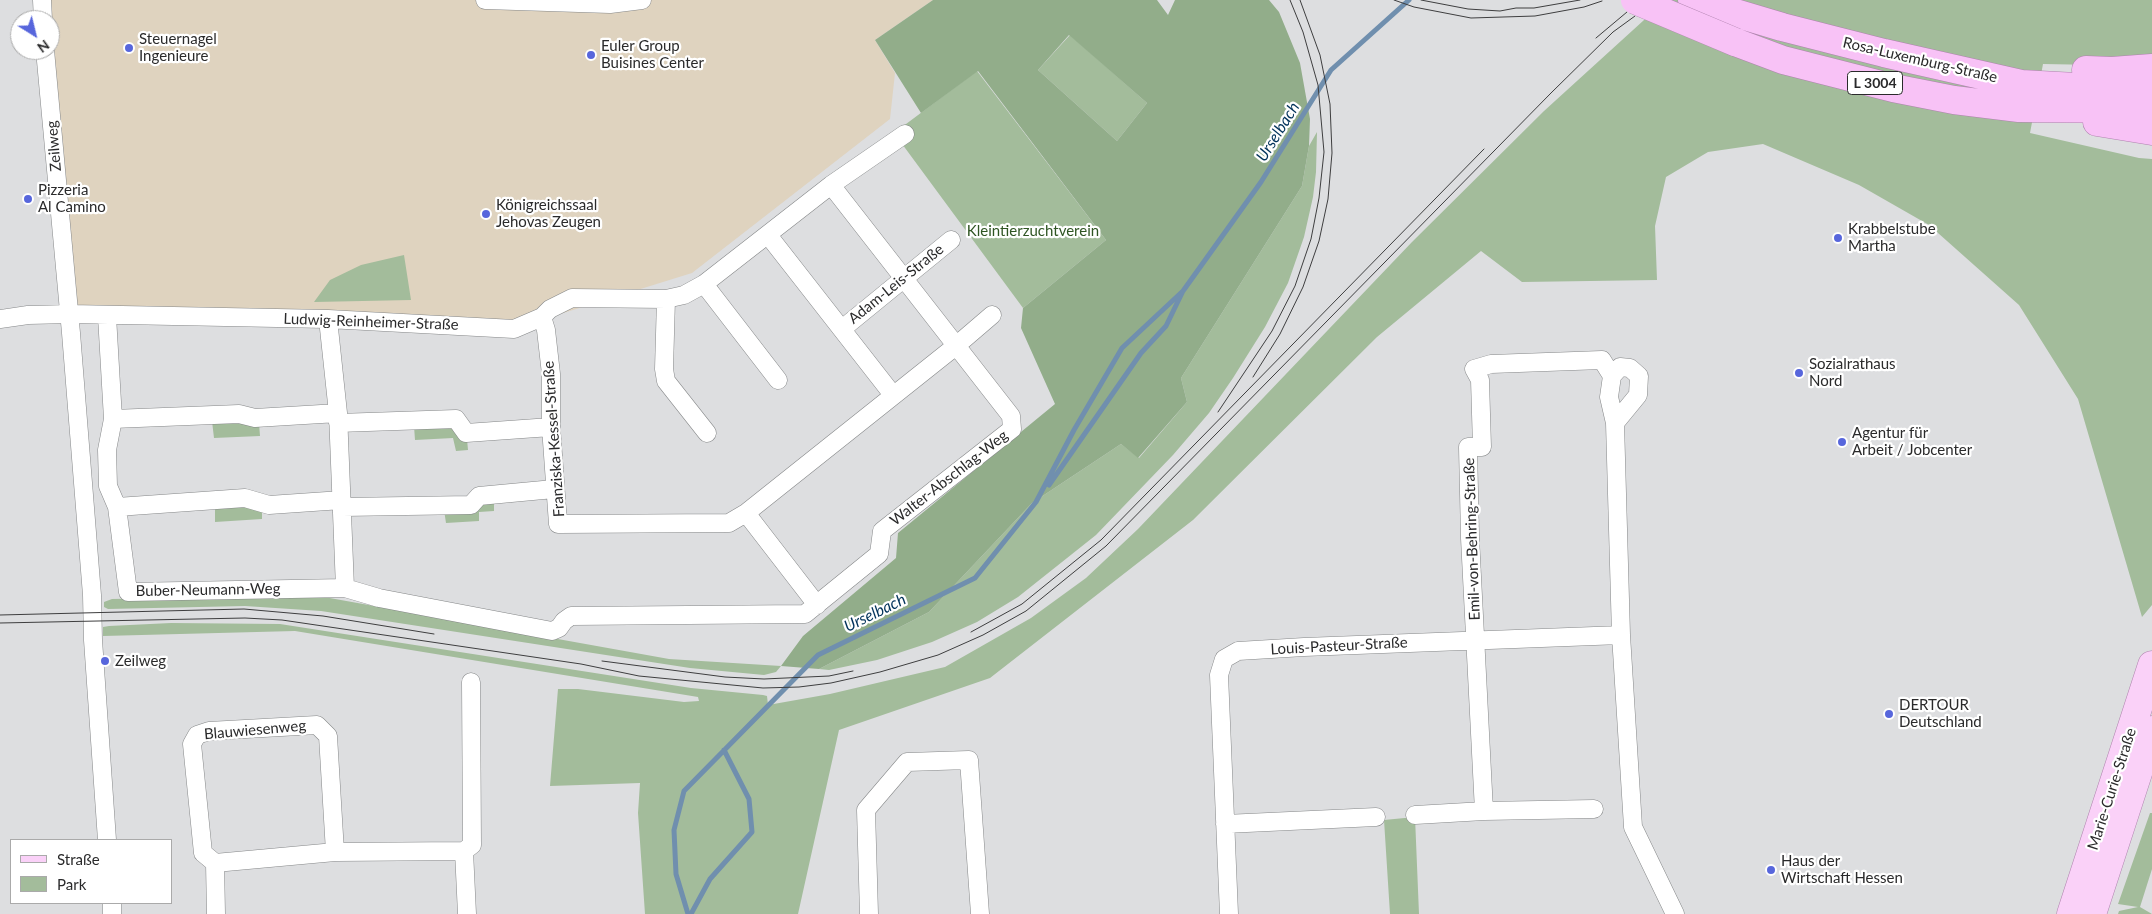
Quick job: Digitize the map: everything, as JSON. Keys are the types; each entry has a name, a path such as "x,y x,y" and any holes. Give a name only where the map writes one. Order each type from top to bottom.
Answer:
{"highway":[{"name":"Rosa-Luxemburg-Straße","path":"1635,0 1783,60 1893,88 1954,100 2021,87 2152,90"},
{"name":"Rosa-Luxemburg-Straße","path":"1692,0 1782,27 2021,87 2152,109"},
{"path":"2021,87 2112,71 2152,68"},
{"path":"2021,87 2152,131"}],"main road":[{"name":"Marie-Curie-Straße","path":"2071,914 2152,665"},
{"name":"Marie-Curie-Straße","path":"2092,914 2152,730"}],"street":[{"path":"485,0 610,4 642,0"},
{"name":"Zeilweg","path":"46,60 70,314 92,595 93,640 107,839"},
{"name":"Ludwig-Reinheimer-Straße","path":"0,319 28,315 70,314 328,319 514,329 542,317 550,309 572,298 666,299 684,295 704,284 831,185 904,134"},
{"name":"Walter-Abschlag-Weg","path":"564,621 571,616 805,614 878,554 882,531 1012,429 1011,416 905,277 831,185"},
{"path":"768,235 893,395"},
{"name":"Adam-Leis-Straße","path":"842,329 951,240"},
{"path":"704,284 778,380"},
{"path":"666,299 664,369 666,380 708,433"},
{"name":"Franziska-Kessel-Straße","path":"542,317 546,330 551,374 551,427 558,524 729,523 746,513 992,315"},
{"name":"Buber-Neumann-Weg","path":"107,316 113,419 107,450 108,486 117,507 128,592 345,588 379,598 552,631 559,628 564,621"},
{"path":"328,319 338,418 345,588"},
{"name":"Emil-von-Behring-Straße","path":"1484,811 1478,726 1476,640 1470,538 1468,447 1482,447 1480,380 1474,370 1491,364 1602,360 1612,376"},
{"path":"1615,423 1638,395 1639,376 1630,368 1620,367 1612,376 1609,397 1615,423 1621,635 1633,827 1675,914"},
{"path":"113,419 239,414 255,418 456,419 466,433 551,427"},
{"path":"117,507 245,498 269,504 470,505 479,496 554,489"},
{"path":"746,513 817,605"},
{"name":"Louis-Pasteur-Straße","path":"1229,914 1219,675 1224,659 1238,651 1247,650 1621,635"},
{"path":"216,914 215,862 335,852 464,851 472,845 470,682"},
{"name":"Blauwiesenweg","path":"215,862 203,853 192,744 197,735 209,731 317,725 328,736 335,852"},
{"path":"869,914 866,810 907,762 969,760 978,852 980,914"},
{"path":"1415,815 1484,811 1594,810"},
{"path":"1224,824 1376,817"},
{"path":"464,851 467,914"}],"shaded area":[{"path":"44,0 933,0 875,40 895,73 890,119 692,273 515,328 71,306 51,60 60,60 60,10 47,10"}],"green space":[{"path":"933,0 1157,0 1168,15 1175,0 1269,0 1279,12 1300,63 1310,119 1309,146 1302,186 1181,378 1187,402 1138,458 1121,444 1032,503 929,612 819,669 781,666 803,636 896,558 898,533 1055,404 1021,328 1023,308 1106,240 978,71 921,113 875,40","holes":["1069,35 1147,103 1117,141 1038,70"]},
{"path":"1666,0 2152,0 2152,55 2098,65 2043,64 2030,133 2139,158 2152,159 2152,605 2142,617 2078,399 2019,305 1929,225 1859,185 1763,144 1708,152 1666,177 1655,226 1657,280 1522,282 1481,251 1377,337 1193,520 990,678 839,730 798,914 645,914 638,813 640,783 550,786 558,689 578,689 684,702 699,701 698,697 295,631 103,636 103,627 109,626 171,623 280,624 691,688 763,695 767,696 768,705 830,694 945,667 1031,618 1086,578 1138,529 1412,242 1544,111"},
{"path":"1070,35 1147,103 1117,141 1038,70"},
{"name":"Kleintierzuchtverein","path":"977,71 1106,240 1023,308 894,133"},
{"path":"1317,132 1313,197 1304,237 1288,283 1265,327 1233,378 1209,413 1173,455 1096,535 1018,597 977,622 932,642 877,660 829,670 819,669 929,612 1032,503 1121,444 1139,458 1187,402 1181,378 1302,186 1309,146"},
{"path":"404,255 411,300 314,302 330,280 361,265"},
{"path":"212,421 259,423 260,436 214,438"},
{"path":"456,422 467,439 468,450 456,451 453,438 415,440 414,426"},
{"path":"494,500 494,511 479,512 479,521 446,523 444,510"},
{"path":"248,503 262,510 262,519 215,522 215,507"},
{"path":"313,595 669,659 781,666 776,672 764,675 690,668 321,611 245,606 108,609 104,607 104,602 112,599"},
{"path":"2150,813 2152,813 2152,869 2140,907 2152,914 2118,914 2119,911 2138,907 2118,904"},
{"path":"1415,817 1419,914 1390,914 1384,820"}],"waterway":[{"name":"Urselbach","path":"688,914 676,874 674,830 684,791 818,655 975,578 1036,502 1074,430 1122,348 1183,291 1261,182 1331,70 1409,0"},
{"name":"Urselbach","path":"1049,485 1141,353 1166,326 1182,293"},
{"name":"Urselbach","path":"691,914 710,879 752,832 749,799 724,750"}],"tram line":[{"path":"1218,412 1272,331 1295,286 1311,239 1319,198 1324,152 1318,85 1303,32 1290,0"},
{"path":"1253,377 1280,334 1303,287 1319,241 1328,199 1332,153 1330,104 1320,55 1300,0"},
{"path":"1394,0 1414,7 1471,18 1535,16 1584,7 1602,1"},
{"path":"1421,0 1468,9 1500,11 1516,8 1534,8 1580,0"},
{"path":"1596,38 1627,12"},
{"path":"0,623 245,618 282,620 581,664 639,676 763,688 799,687 831,683 880,672 938,655 983,635 1026,611 1106,546 1551,93 1613,32 1635,16"},
{"path":"971,632 1022,604 1101,540 1484,149"},
{"path":"0,615 244,609 323,616 434,634"},
{"path":"602,661 725,677 764,679 829,676 853,671"}],"place":[{"name":"Steuernagel Ingenieure","path":"129,48"},
{"name":"Euler Group Buisines Center","path":"591,55"},
{"name":"Pizzeria Al Camino","path":"28,199"},
{"name":"Königreichssaal Jehovas Zeugen","path":"486,214"},
{"name":"Krabbelstube Martha","path":"1838,238"},
{"name":"Sozialrathaus Nord","path":"1799,373"},
{"name":"Agentur für Arbeit / Jobcenter","path":"1842,442"},
{"name":"Zeilweg","path":"105,661"},
{"name":"DERTOUR Deutschland","path":"1889,714"},
{"name":"Haus der Wirtschaft Hessen","path":"1771,870"}]}
